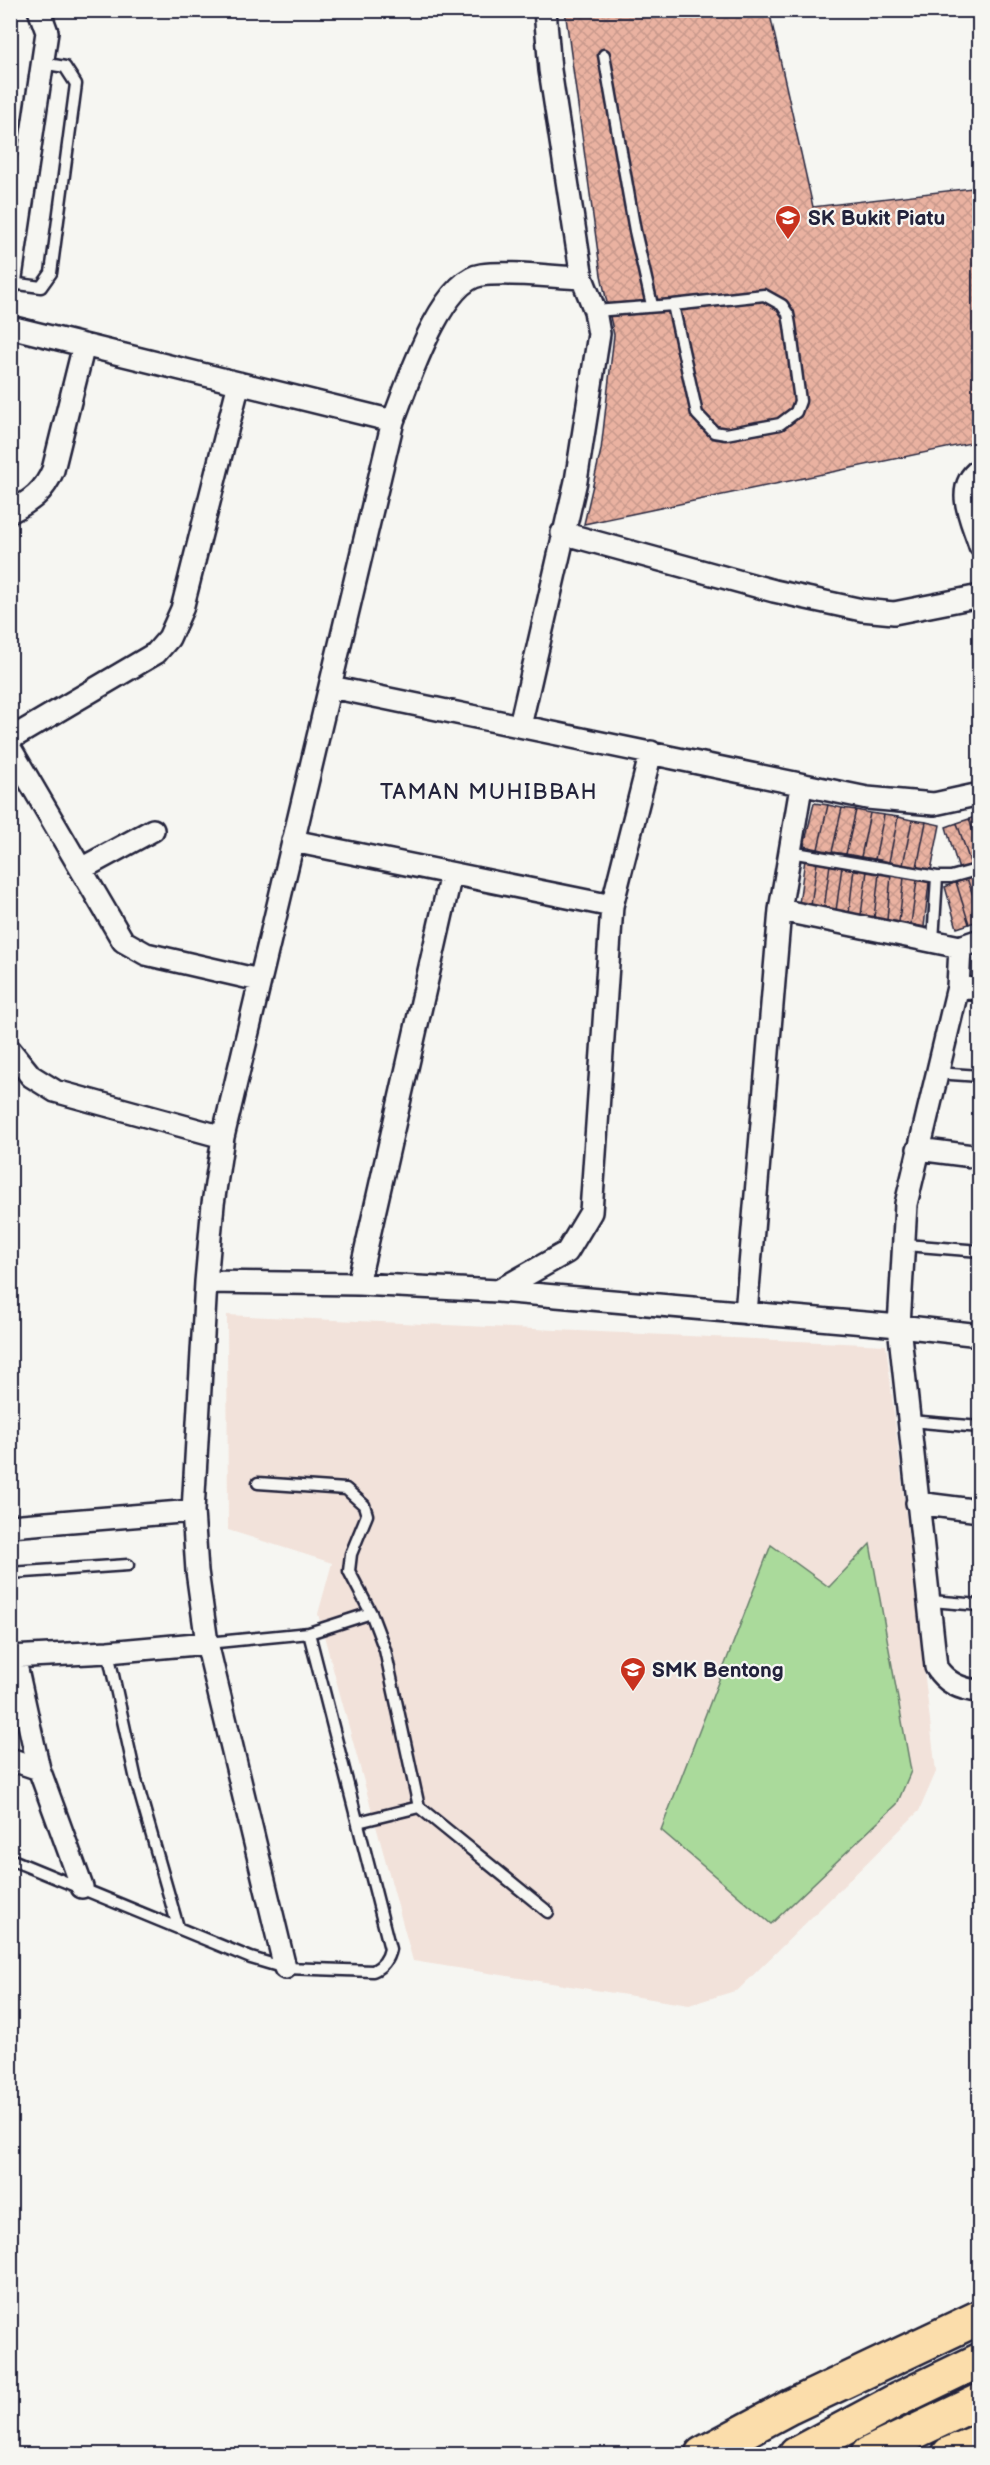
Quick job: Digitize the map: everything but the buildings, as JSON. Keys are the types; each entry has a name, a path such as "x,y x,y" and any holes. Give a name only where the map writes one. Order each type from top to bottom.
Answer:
{"highway":[{"path":"702,2454 790,2407 980,2317"},
{"path":"796,2454 899,2399 980,2360"},
{"path":"868,2454 980,2401"},
{"path":"949,2454 980,2441"}],"street":[{"path":"11,284 47,32 39,10"},
{"path":"520,726 562,533 576,481 596,366 599,334 595,310 582,278 550,70 545,10"},
{"path":"285,1968 207,1643 193,1510 206,1282 213,1204 223,1137 393,421 445,304 462,284 479,275 582,278"},
{"path":"10,327 393,421"},
{"path":"10,512 38,496 48,483 84,345"},
{"path":"10,739 156,653 169,638 182,609 239,383"},
{"path":"980,469 970,476 964,492 980,546"},
{"path":"562,533 774,591 862,610 894,614 980,596"},
{"path":"331,687 651,752 801,787 920,805 950,802 980,794"},
{"path":"10,748 113,927 123,940 133,948 169,960 259,980"},
{"path":"498,1291 567,1252 591,1212 612,906 651,752"},
{"path":"746,1312 780,910 801,787"},
{"path":"81,870 153,830"},
{"path":"293,841 612,906"},
{"path":"358,1284 452,874"},
{"path":"780,910 933,941 970,943 936,1073 906,1204 906,1245 899,1326 917,1503 931,1601 936,1667 943,1678 954,1685 966,1690 980,1691"},
{"path":"958,987 980,989"},
{"path":"10,1050 31,1076 55,1091 223,1137"},
{"path":"918,1149 980,1158"},
{"path":"206,1282 358,1284 498,1291 980,1335"},
{"path":"917,1503 980,1511"},
{"path":"10,1526 193,1510"},
{"path":"82,1887 39,1769 12,1657 108,1652 207,1643"},
{"path":"10,1759 39,1769"}],"lane":[{"path":"604,55 635,231 652,304"},
{"path":"11,284 40,287 51,273 76,84 65,67 42,63"},
{"path":"595,310 652,304 673,305 764,295 782,305 788,314 800,401 791,418 780,424 726,434 714,432 705,425 697,414 673,305"},
{"path":"790,852 937,877 951,877 980,869"},
{"path":"933,941 937,877"},
{"path":"936,1073 980,1076"},
{"path":"906,1245 980,1251"},
{"path":"910,1421 980,1427"},
{"path":"258,1483 345,1489 364,1505 367,1515 351,1554 349,1571 371,1613 385,1650 419,1808 548,1912"},
{"path":"10,1573 129,1565"},
{"path":"931,1601 980,1605"},
{"path":"207,1643 309,1633 371,1613"},
{"path":"10,1859 251,1958 285,1968 373,1971 389,1956 390,1949 309,1633"},
{"path":"108,1652 136,1780 178,1927"},
{"path":"358,1822 419,1808"}],"shaded area":[{"name":"SMK Bentong","path":"227,1315 886,1345 936,1772 919,1811 738,1990 689,2005 413,1961 318,1614 332,1563 228,1530"}],"green space":[{"path":"870,1544 911,1771 897,1804 771,1924 661,1830 771,1545 829,1587"}],"place":[{"name":"SK Bukit Piatu","path":"788,241"},
{"name":"SMK Bentong","path":"633,1693"}],"district":[{"name":"TAMAN MUHIBBAH","path":"489,792"}]}
